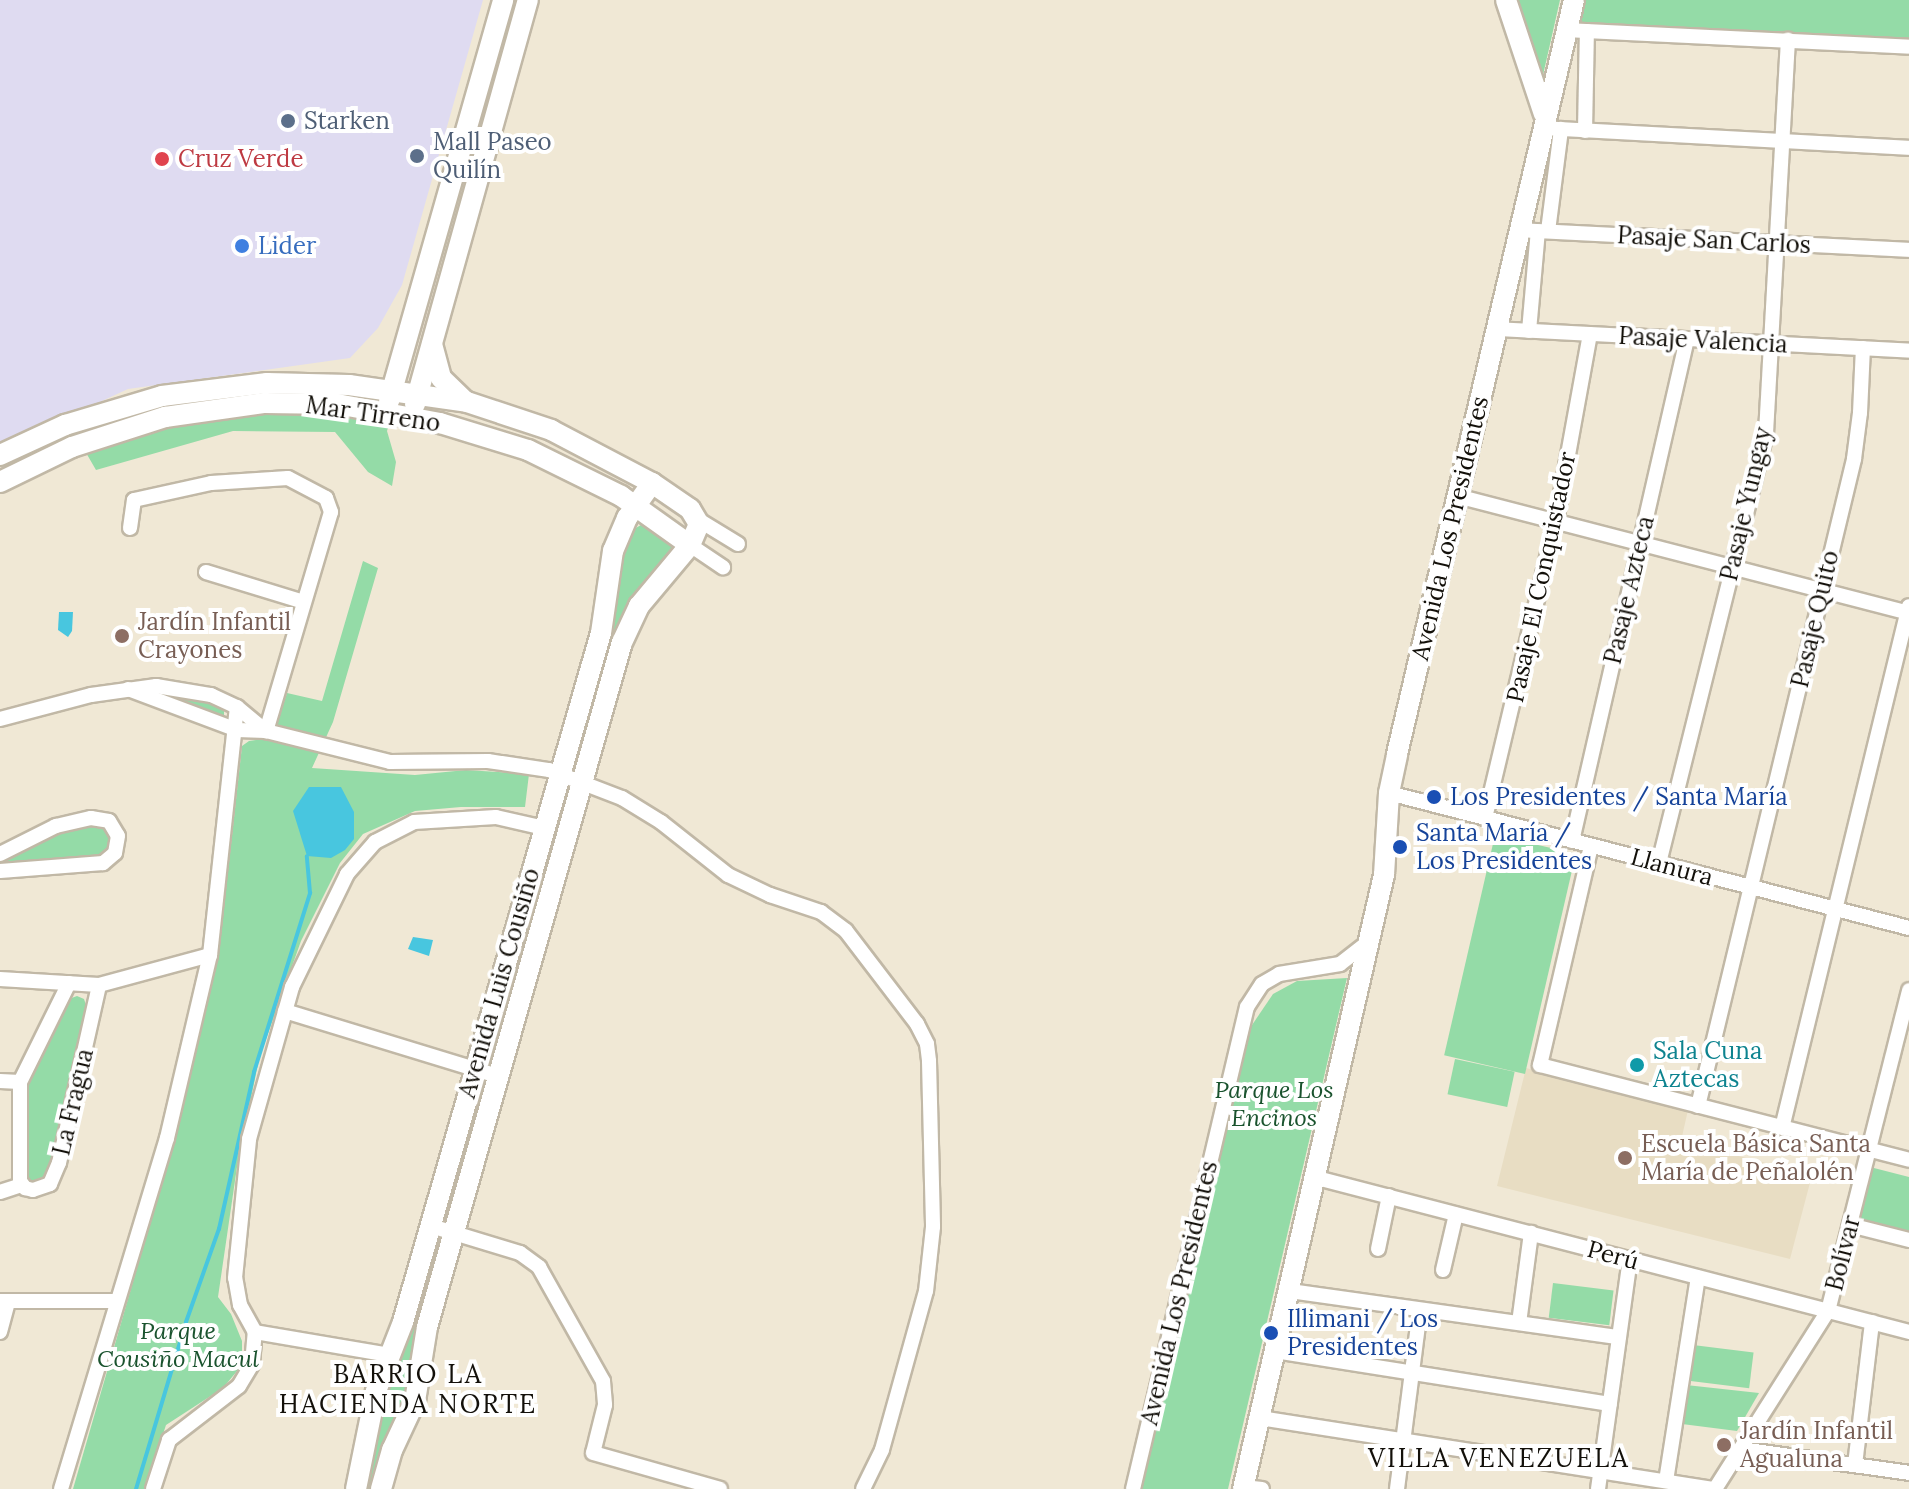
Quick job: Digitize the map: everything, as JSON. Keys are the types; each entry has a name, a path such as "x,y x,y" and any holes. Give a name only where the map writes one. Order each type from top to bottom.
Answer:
{"street":[{"path":"386,413 503,0"},
{"path":"412,417 528,0"},
{"path":"1506,0 1549,125 1535,231 1529,331"},
{"name":"Avenida Los Presidentes","path":"1249,1488 1260,1418 1317,1178 1386,862 1389,793 1496,329 1535,231 1549,125 1577,31 1574,0"},
{"path":"1585,131 1577,31 1909,47"},
{"name":"Pasaje Yungay","path":"1659,863 1766,433 1788,40"},
{"path":"1549,125 1585,131 1909,148"},
{"path":"464,136 471,145 488,142"},
{"name":"Pasaje San Carlos","path":"1535,231 1909,250"},
{"name":"Pasaje Valencia","path":"1496,329 1909,351"},
{"name":"Pasaje El Conquistador","path":"1485,818 1556,521 1590,334"},
{"name":"Pasaje Azteca","path":"1572,841 1687,339"},
{"path":"431,340 441,378 467,402"},
{"name":"Pasaje Quito","path":"1698,1106 1856,445 1863,348"},
{"name":"Mar Tirreno","path":"0,455 88,416 186,392 295,382 392,390 467,402 551,430 652,483 690,509 698,522 738,544"},
{"name":"Mar Tirreno","path":"0,482 107,434 195,411 290,402 337,404 412,417 528,450 595,482 723,567"},
{"path":"130,528 134,500 260,477 288,478 312,487 326,498 331,512 266,731"},
{"name":"Avenida Luis Cousiño","path":"356,1489 376,1391 403,1322 604,619 613,551 635,506 652,483"},
{"path":"1457,496 1908,610 1782,1128"},
{"name":"Avenida Luis Cousiño","path":"381,1489 392,1450 415,1401 421,1347 632,617 690,545 698,522"},
{"path":"206,572 304,602"},
{"path":"0,719 54,703 128,689 184,687 237,707 266,731"},
{"path":"128,689 237,730 266,731 390,762 488,761 532,766 583,782 638,807 740,882 831,918 856,944 924,1038 929,1076 930,1265 920,1317 882,1450 863,1489"},
{"path":"579,706 602,713"},
{"path":"61,1489 167,1138 210,955 237,730 237,707"},
{"name":"Llanura","path":"1389,793 1909,928"},
{"path":"153,1489 169,1440 187,1423 230,1394 247,1375 255,1352 255,1332 235,1291 244,1169 256,1109 292,987 347,874 364,852 386,834 414,822 472,816 496,817 544,828"},
{"path":"0,854 48,830 86,819 109,821 118,836 115,853 103,863 0,871"},
{"path":"1591,846 1540,1065 1909,1160"},
{"name":"Avenida Los Presidentes","path":"1133,1489 1247,1007 1256,991 1270,979 1288,971 1340,964 1369,941"},
{"path":"0,979 99,985 210,955"},
{"name":"La Fragua","path":"69,983 20,1082 22,1185 33,1190 46,1188 57,1171 99,985"},
{"name":"Bolívar","path":"1714,1489 1828,1311 1909,990"},
{"path":"285,1011 498,1076"},
{"path":"0,1081 20,1082"},
{"name":"Perú","path":"1317,1178 1909,1332"},
{"path":"0,1192 22,1185"},
{"path":"1378,1249 1389,1196"},
{"path":"1443,1270 1456,1214"},
{"path":"1850,1225 1909,1240"},
{"path":"431,1226 520,1253 539,1267 603,1381 605,1405 593,1453 720,1489"},
{"path":"1519,1323 1531,1233"},
{"path":"1598,1489 1630,1259"},
{"path":"1666,1481 1698,1277"},
{"path":"1290,1291 1619,1337"},
{"path":"0,1332 4,1301 116,1301"},
{"path":"1397,1489 1420,1310"},
{"path":"1855,1465 1872,1322"},
{"path":"255,1332 390,1355"},
{"path":"1275,1351 1610,1404"},
{"path":"1260,1418 1714,1489"},
{"path":"1741,1449 1909,1473"}],"shaded area":[{"name":"Mall Paseo Quilín","path":"0,0 483,0 402,285 378,328 350,358 128,389 0,448"},
{"name":"Escuela Básica Santa María de Peñalolén","path":"1526,1068 1688,1110 1681,1141 1812,1175 1790,1259 1497,1186"}],"green space":[{"path":"1515,0 1560,0 1541,84"},
{"path":"1583,0 1909,0 1909,43 1577,25"},
{"path":"258,408 390,421 387,431 396,462 392,486 368,472 335,432 233,431 96,470 85,451 158,426"},
{"path":"646,522 674,543 674,550 596,703 593,703 590,702 618,565 629,532"},
{"name":"Parque Cousiño Macul","path":"363,561 378,568 333,722 312,768 415,775 466,770 529,774 525,807 415,811 363,834 340,863 301,941 259,1059 237,1167 218,1297 231,1314 242,1341 242,1365 223,1388 166,1425 145,1489 73,1489 172,1147 219,952 242,746 249,741 272,738 287,693 322,701"},
{"path":"175,693 218,704 224,709 224,718 173,702"},
{"path":"568,787 573,791 489,1064 562,788"},
{"path":"98,823 105,827 111,844 109,852 100,857 2,863 8,856 52,833"},
{"path":"1495,835 1576,854 1525,1074 1444,1055"},
{"name":"Parque Los Encinos","path":"1347,978 1228,1489 1142,1489 1250,1028 1273,994 1297,981"},
{"path":"77,996 84,999 87,1008 55,1152 46,1177 27,1186 29,1082 60,1014 69,999"},
{"path":"1455,1059 1515,1072 1507,1107 1448,1094"},
{"path":"479,1086 481,1104 448,1221 443,1219"},
{"path":"1870,1167 1909,1177 1909,1235 1857,1222"},
{"path":"442,1240 410,1399 378,1489 362,1489 386,1383"},
{"path":"1553,1283 1614,1290 1609,1325 1549,1318"},
{"path":"1693,1345 1754,1352 1749,1388 1689,1381"},
{"path":"1686,1385 1759,1393 1737,1431 1682,1424"}],"water":[{"path":"59,612 73,612 72,631 68,637 58,630"},
{"path":"309,787 341,787 354,812 354,839 345,850 331,858 307,856 293,811"},
{"path":"413,937 433,940 429,956 408,949"}],"waterway":[{"path":"136,1489 186,1322 219,1229 254,1072 310,893 307,856"}],"place":[{"name":"Starken","path":"288,121"},
{"name":"Mall Paseo Quilín","path":"417,156"},
{"name":"Cruz Verde","path":"162,159"},
{"name":"Lider","path":"242,246"},
{"name":"Jardín Infantil Crayones","path":"122,636"},
{"name":"Los Presidentes / Santa María","path":"1434,797"},
{"name":"Santa María / Los Presidentes","path":"1400,847"},
{"name":"Sala Cuna Aztecas","path":"1637,1065"},
{"name":"Escuela Básica Santa María de Peñalolén","path":"1625,1158"},
{"name":"Illimani / Los Presidentes","path":"1271,1333"},
{"name":"Jardín Infantil Agualuna","path":"1724,1445"}],"district":[{"name":"BARRIO LA HACIENDA NORTE","path":"408,1389"},
{"name":"VILLA VENEZUELA","path":"1499,1458"}]}
